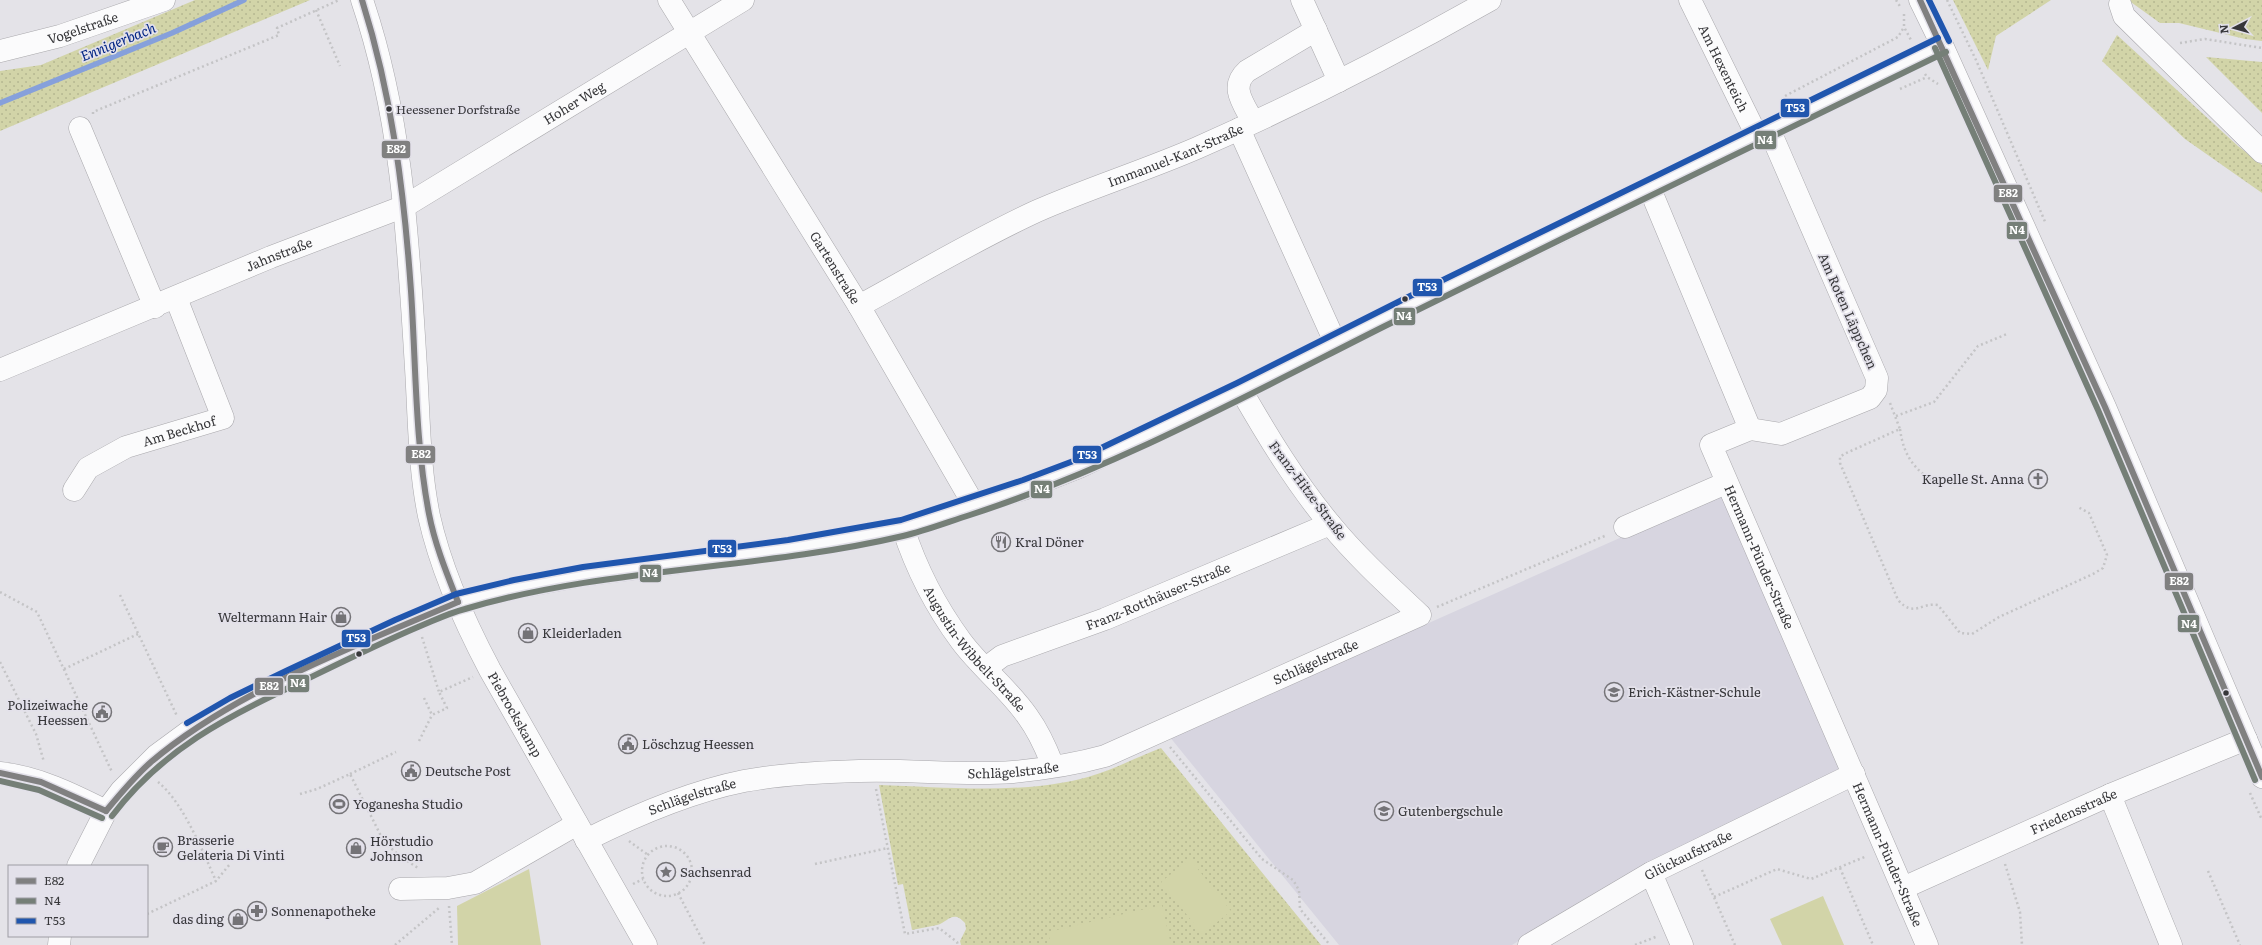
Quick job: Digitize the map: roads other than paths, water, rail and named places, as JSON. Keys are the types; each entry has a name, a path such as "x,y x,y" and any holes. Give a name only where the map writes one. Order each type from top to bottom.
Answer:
{"street":[{"name":"Vogelstraße","path":"0,51 68,33 164,0"},
{"path":"362,0 391,108 400,158 405,206 422,461 429,515 440,556 458,602"},
{"name":"Gartenstraße","path":"669,0 859,306 974,505"},
{"name":"Hoher Weg","path":"405,206 743,0"},
{"path":"1302,0 1339,81"},
{"name":"Immanuel-Kant-Straße","path":"859,306 1037,211 1150,168 1246,125 1401,51 1490,0"},
{"name":"Am Hexenteich","path":"1690,0 1763,132"},
{"path":"1909,2 1942,45 2105,407 2262,777"},
{"path":"2120,4 2124,16 2262,152"},
{"path":"1316,30 1247,71 1240,78 1237,89 1246,125 1335,342"},
{"path":"79,865 106,811 121,791 157,755 186,734 250,697 417,619 458,602 515,588 584,575 789,548 903,528 974,505 1079,467 1241,390 1335,342 1942,45"},
{"path":"80,128 155,307"},
{"name":"Am Roten Läppchen","path":"1750,429 1781,434 1870,398 1876,390 1877,378 1763,132"},
{"path":"1650,189 1750,429"},
{"name":"Jahnstraße","path":"0,370 155,307 271,257 405,206"},
{"name":"Am Beckhof","path":"74,490 88,468 126,447 223,418 176,298"},
{"name":"Franz-Hitze-Straße","path":"1241,390 1278,453 1330,524 1381,578 1420,615"},
{"name":"Hermann-Pünder-Straße","path":"1750,429 1711,445 1726,483 1854,774 1927,945"},
{"path":"1625,527 1726,483"},
{"name":"Franz-Rotthäuser-Straße","path":"986,668 1002,656 1105,619 1330,524"},
{"name":"Augustin-Wibbelt-Straße","path":"903,528 909,547 934,601 962,642 1028,716 1042,738 1053,766"},
{"name":"Piebrockskamp","path":"458,602 467,626 490,670 646,945"},
{"name":"Schlägelstraße","path":"582,832 645,812 694,794 744,782 799,774 873,771 1013,772 1077,763 1106,756 1157,732 1390,630 1420,615"},
{"name":"Friedensstraße","path":"1903,888 2110,796 2246,739"},
{"path":"0,773 19,775 51,786 106,811"},
{"name":"Glückaufstraße","path":"1529,945 1651,873 1854,774"},
{"path":"2110,796 2171,945"},
{"path":"400,889 448,888 475,883 582,832"},
{"path":"1651,873 1682,945"}],"waterway":[{"name":"Ennigerbach","path":"0,103 172,33 244,0"}],"place":[{"name":"Heessener Dorfstraße","path":"389,109"},
{"name":"Kapelle St. Anna","path":"2038,479"},
{"name":"Kral Döner","path":"1001,542"},
{"name":"Weltermann Hair","path":"341,617"},
{"name":"Kleiderladen","path":"528,633"},
{"name":"Erich-Kästner-Schule","path":"1614,692"},
{"name":"Polizeiwache Heessen","path":"102,712"},
{"name":"Löschzug Heessen","path":"628,744"},
{"name":"Deutsche Post","path":"411,771"},
{"name":"Yoganesha Studio","path":"339,804"},
{"name":"Gutenbergschule","path":"1384,811"},
{"name":"Brasserie Gelateria Di Vinti","path":"163,847"},
{"name":"Hörstudio Johnson","path":"356,848"},
{"name":"Sachsenrad","path":"666,872"},
{"name":"Sonnenapotheke","path":"257,911"},
{"name":"das ding","path":"238,919"}]}
